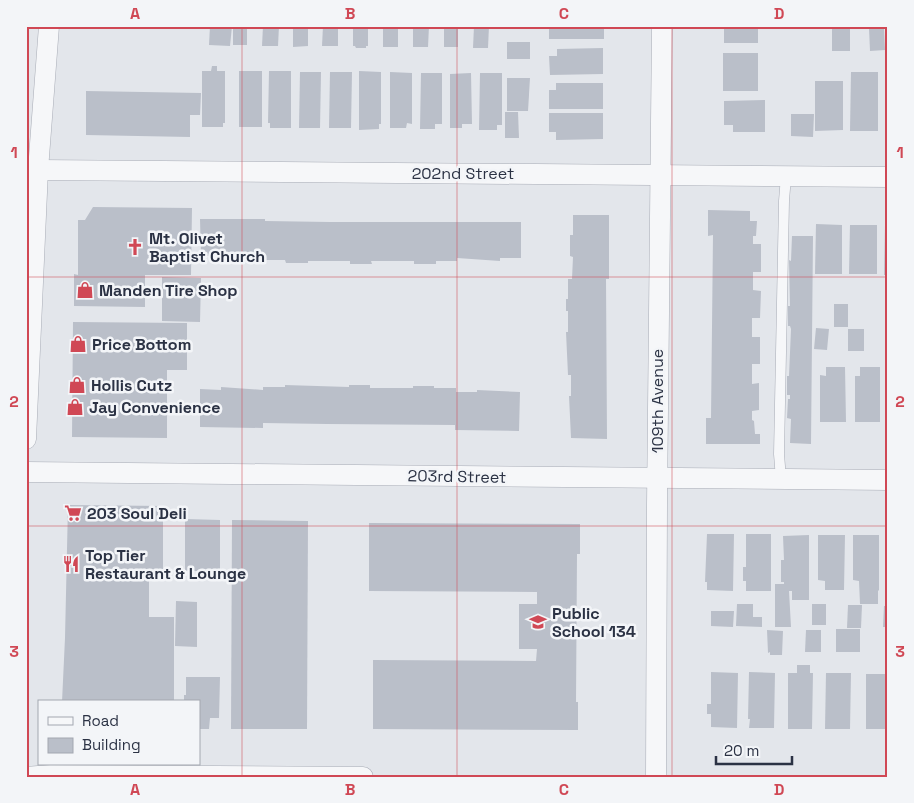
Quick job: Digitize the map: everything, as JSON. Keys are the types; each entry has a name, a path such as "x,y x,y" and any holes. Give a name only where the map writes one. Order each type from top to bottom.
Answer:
{"street":[{"path":"26,439 30,235 38,170 49,26"},
{"name":"109th Avenue","path":"656,777 659,175 662,26"},
{"name":"202nd Street","path":"38,170 888,177"},
{"name":"203rd Street","path":"26,472 888,480"},
{"path":"26,777 60,775 363,777"}],"lane":[{"path":"781,479 779,454 786,176"}],"building":[{"path":"210,26 232,26 230,46 209,45"},
{"path":"233,26 247,26 247,45 233,45"},
{"path":"263,26 279,26 278,46 262,46"},
{"path":"293,26 308,26 308,46 293,47"},
{"path":"323,26 338,26 338,46 322,46"},
{"path":"353,26 368,26 368,46 366,48 356,48 353,46"},
{"path":"383,26 398,26 398,47 383,47"},
{"path":"413,26 429,26 428,47 413,47"},
{"path":"444,26 458,26 458,47 444,47"},
{"path":"474,26 489,26 488,48 473,48"},
{"path":"549,26 604,26 604,39 549,39"},
{"path":"724,26 758,26 758,43 724,43"},
{"path":"869,28 884,28 885,50 870,51"},
{"path":"832,29 850,29 850,51 832,51"},
{"path":"507,42 530,42 530,59 507,59"},
{"path":"603,48 603,74 550,75 549,56 557,56 557,49"},
{"path":"723,53 758,53 758,91 723,91"},
{"path":"212,66 217,66 217,71 225,71 225,123 223,123 223,127 202,127 202,71 211,71"},
{"path":"239,71 262,71 262,127 239,127"},
{"path":"269,71 291,71 291,128 270,128 270,123 268,123"},
{"path":"359,71 381,72 381,124 379,124 379,129 359,130"},
{"path":"300,72 321,72 320,128 299,128"},
{"path":"330,72 352,72 351,128 329,128"},
{"path":"390,72 412,73 412,124 407,123 406,128 390,128"},
{"path":"851,72 878,72 878,131 850,131"},
{"path":"421,73 442,73 442,124 435,124 435,129 420,129"},
{"path":"471,73 472,124 462,124 462,128 450,128 450,74"},
{"path":"480,73 502,73 502,125 497,125 497,130 479,130"},
{"path":"507,78 530,78 528,111 507,111"},
{"path":"815,81 843,81 843,130 815,131"},
{"path":"885,82 888,82 888,131 885,131"},
{"path":"556,83 603,83 603,109 549,109 549,90 556,90"},
{"path":"86,91 201,93 200,115 190,115 190,137 86,135"},
{"path":"765,100 765,132 733,132 733,125 724,125 724,101"},
{"path":"505,112 518,112 519,138 505,138"},
{"path":"549,113 603,113 603,139 556,140 556,132 549,132"},
{"path":"791,114 814,114 813,137 791,136"},
{"name":"Mt. Olivet Baptist Church","path":"93,207 192,208 191,275 145,275 145,307 74,306 74,274 78,275 78,220 85,220"},
{"path":"708,210 750,211 750,221 757,221 756,236 753,236 753,244 761,244 761,272 753,272 753,290 761,291 760,318 752,318 752,337 760,337 760,364 752,364 752,384 759,383 759,410 752,411 752,420 754,421 755,434 760,434 760,444 706,444 706,418 711,418 713,235 708,236"},
{"path":"573,215 609,215 609,279 606,279 607,439 571,438 569,396 571,396 571,375 568,375 566,332 568,332 568,311 566,311 566,299 568,299 568,279 572,279 573,257 570,256 570,235 573,235"},
{"path":"200,219 330,222 521,222 521,258 500,258 500,261 457,258 457,261 436,261 436,264 414,264 414,261 371,261 372,264 350,264 350,261 286,263 285,260 266,260 266,256 222,259 222,256 201,256"},
{"path":"816,224 842,225 842,274 815,274"},
{"path":"850,225 877,225 877,274 849,274"},
{"path":"885,225 888,225 888,275 884,275"},
{"path":"792,236 813,236 811,444 790,443 791,419 787,418 788,399 790,399 790,395 787,395 787,376 789,376 791,329 788,326 788,306 790,306 789,260 791,261"},
{"path":"162,277 201,278 200,322 162,321"},
{"path":"834,304 848,304 848,327 834,327"},
{"path":"73,322 187,323 187,370 167,370 167,438 72,437"},
{"path":"816,328 829,329 827,350 814,349"},
{"path":"848,329 864,329 864,351 848,351"},
{"path":"826,367 845,367 846,422 820,422 820,375 826,376"},
{"path":"860,367 880,367 880,422 855,422 855,376 860,376"},
{"path":"285,385 349,387 349,385 370,385 370,388 434,386 434,388 456,388 456,392 477,392 477,390 520,392 519,431 455,430 455,425 263,423 263,428 200,427 200,389 221,390 221,387 263,390 263,387 285,387"},
{"path":"68,505 163,506 163,577 149,577 149,617 174,617 174,700 62,700"},
{"path":"185,519 220,520 220,571 185,571"},
{"path":"232,520 308,521 307,729 231,729"},
{"path":"369,523 580,524 580,554 577,554 576,702 578,702 578,730 373,729 373,660 536,661 537,649 519,649 519,604 537,604 537,592 369,591"},
{"path":"707,534 734,534 733,591 707,590 707,582 705,582"},
{"path":"746,534 771,534 771,591 746,591 746,581 743,581 743,567 746,567"},
{"path":"809,535 809,600 792,600 792,591 789,591 791,627 775,627 775,584 784,584 784,582 781,582 781,560 784,560 783,536"},
{"path":"818,535 845,535 844,590 825,590 825,581 818,580"},
{"path":"853,535 879,535 878,604 860,604 859,581 853,580"},
{"path":"176,601 197,602 197,647 175,646"},
{"path":"737,604 753,604 753,617 762,617 762,627 736,626"},
{"path":"812,604 826,604 826,625 812,625"},
{"path":"848,605 862,605 861,628 847,628"},
{"path":"884,606 888,606 888,627 883,627"},
{"path":"711,611 734,611 733,627 711,626"},
{"path":"836,629 860,629 860,652 836,652"},
{"path":"767,630 783,631 782,655 770,655 770,652 768,653"},
{"path":"806,630 821,630 821,652 805,652"},
{"path":"797,665 810,665 810,673 813,673 812,729 788,729 788,673 797,673"},
{"path":"711,672 738,673 737,728 711,727 711,714 707,714 707,704 711,704"},
{"path":"749,672 775,673 774,728 749,728"},
{"path":"826,673 851,673 850,729 825,729"},
{"path":"866,674 888,674 888,729 866,729"},
{"path":"186,677 220,677 219,718 210,718 209,729 200,729 200,700 184,700 184,695 186,695"}],"place":[{"name":"Mt. Olivet Baptist Church","path":"135,247"},
{"name":"Manden Tire Shop","path":"85,290"},
{"name":"Price Bottom","path":"78,344"},
{"name":"Hollis Cutz","path":"77,385"},
{"name":"Jay Convenience","path":"75,407"},
{"name":"203 Soul Deli","path":"73,513"},
{"name":"Top Tier Restaurant & Lounge","path":"71,564"},
{"name":"Public School 134","path":"538,622"}]}
